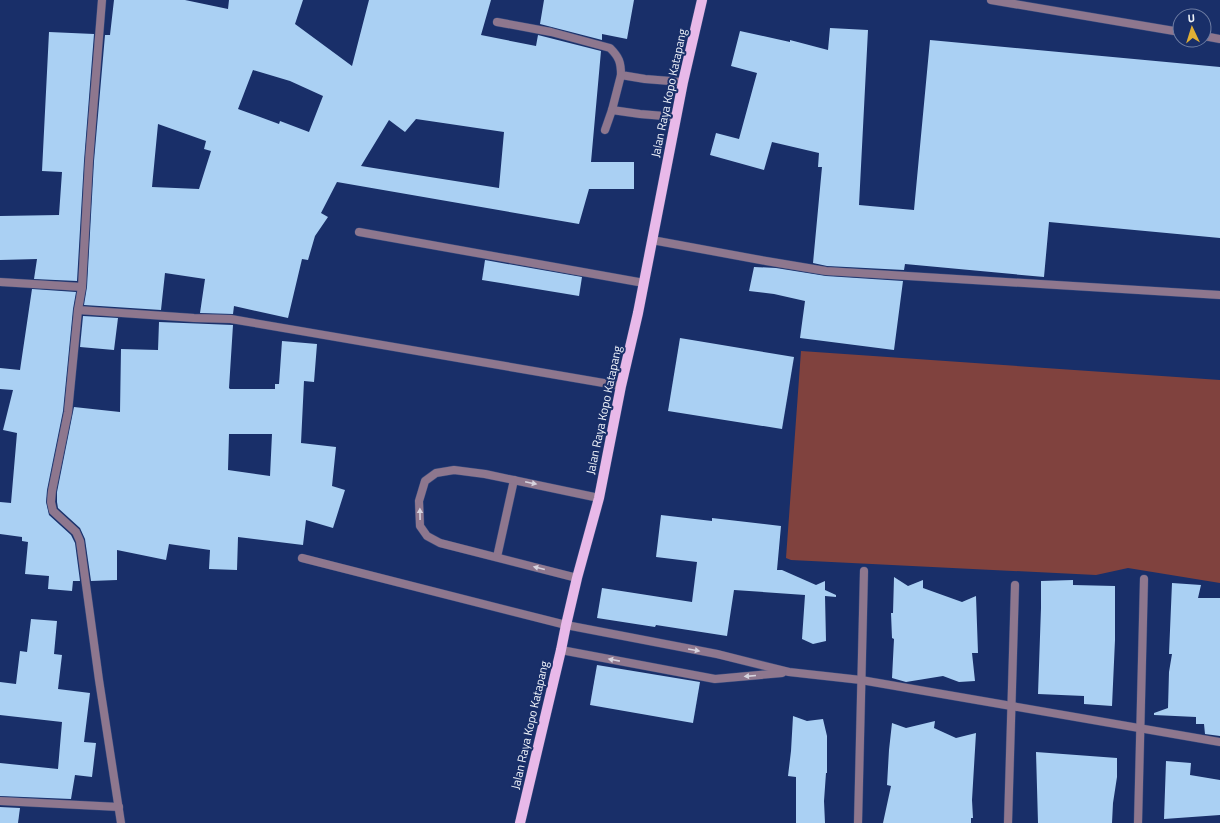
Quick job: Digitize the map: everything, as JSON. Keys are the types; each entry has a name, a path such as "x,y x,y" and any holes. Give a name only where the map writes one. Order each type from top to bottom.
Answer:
{"main road":[{"name":"Jalan Raya Kopo Katapang","path":"520,823 577,578 599,498 621,386 644,284 683,82 702,0"}],"street":[{"path":"102,0 89,161 82,287 78,310 71,394 52,490 51,502 53,511 76,532 80,541 121,823"},
{"path":"991,0 1172,31"},
{"path":"497,22 551,32 610,48 616,54 621,64 621,75 605,130"},
{"path":"621,75 644,79 683,82"},
{"path":"612,110 676,117"},
{"path":"359,232 644,284"},
{"path":"652,240 826,271 1220,295"},
{"path":"0,282 82,287"},
{"path":"78,310 231,320 621,386"},
{"path":"577,578 440,543 427,536 420,526 419,501 425,481 436,473 454,470 485,474 599,498"},
{"path":"497,557 514,480"},
{"path":"302,558 566,625 717,654 789,672 861,680 1220,742"},
{"path":"858,823 864,571"},
{"path":"1138,823 1144,579"},
{"path":"1008,823 1015,585"},
{"path":"561,650 715,679 789,672"},
{"path":"0,801 119,807"}],"shaded area":[{"path":"801,351 1220,380 1220,583 1128,568 1096,575 791,560 786,558"}],"building":[{"path":"114,0 185,0 228,9 229,0 303,0 295,24 352,66 369,0 491,0 481,35 536,46 538,35 601,51 591,162 634,162 634,189 589,189 579,224 337,182 321,213 328,217 315,236 308,260 302,259 288,318 234,306 233,314 200,313 205,279 165,273 161,310 84,305 87,287 94,161 105,35 110,35","holes":["253,70 290,81 323,96 309,132 280,121 279,124 238,109","416,119 504,132 499,188 361,166 389,120 405,132","158,124 206,141 204,149 211,151 199,189 152,187"]},
{"path":"544,0 634,0 627,39 602,34 602,40 540,24"},
{"path":"830,28 868,30 859,205 914,210 930,40 1220,67 1220,238 1049,222 1044,277 905,264 904,270 827,266 813,263 822,167 818,167 819,153 772,142 764,170 710,155 716,133 739,139 757,73 731,66 740,31 790,42 790,40 828,50"},
{"path":"49,32 94,34 84,161 77,281 34,279 37,259 0,260 0,216 59,215 62,172 42,171"},
{"path":"485,260 582,277 579,296 482,280"},
{"path":"754,267 776,268 826,276 903,281 894,350 800,338 805,301 774,294 749,291"},
{"path":"32,289 76,292 63,411 47,490 46,502 49,515 71,535 75,543 80,581 73,581 72,591 48,589 49,576 25,574 28,542 22,541 22,537 0,534 0,502 11,503 17,433 3,430 13,390 0,389 0,368 20,370"},
{"path":"83,316 118,318 114,350 80,347"},
{"path":"159,322 233,325 229,388 275,389 275,384 279,384 282,341 317,344 314,382 304,381 301,443 336,447 332,486 345,490 333,528 306,520 303,545 238,537 237,570 209,569 210,550 169,544 166,560 117,550 117,580 91,581 85,539 80,528 58,508 57,502 57,492 74,407 120,412 121,349 158,350","holes":["229,434 272,434 270,476 228,470"]},
{"path":"680,338 794,357 782,429 668,411"},
{"path":"661,515 712,521 712,518 781,526 777,570 782,570 816,585 825,581 825,590 836,595 836,597 825,596 826,641 813,644 802,639 805,595 734,590 727,636 597,618 602,588 692,602 697,562 656,557"},
{"path":"894,577 908,586 923,580 923,588 962,602 976,596 978,653 972,653 975,681 959,682 943,676 906,682 892,678 894,639 892,638 891,613 893,613"},
{"path":"1073,580 1073,585 1115,586 1115,640 1112,706 1084,704 1084,696 1038,694 1041,581"},
{"path":"1172,583 1201,585 1198,598 1220,598 1220,736 1205,734 1204,724 1196,724 1196,717 1154,715 1154,713 1168,708 1169,672 1172,654 1169,654"},
{"path":"31,619 57,621 54,654 62,655 58,689 90,693 84,742 96,743 92,777 75,775 71,799 0,796 0,763 58,769 62,722 0,715 0,682 16,684 20,651 27,652"},
{"path":"597,665 700,682 693,723 590,705"},
{"path":"793,716 807,721 823,719 827,736 827,773 824,801 825,823 796,823 796,777 788,776"},
{"path":"935,721 934,728 956,738 976,733 972,800 973,818 971,818 971,823 883,823 891,786 887,785 892,723 906,728"},
{"path":"1036,752 1117,758 1117,777 1112,823 1038,823"},
{"path":"1166,761 1191,763 1190,775 1220,780 1220,815 1164,819"},
{"path":"0,807 20,808 18,823 0,823"}]}
